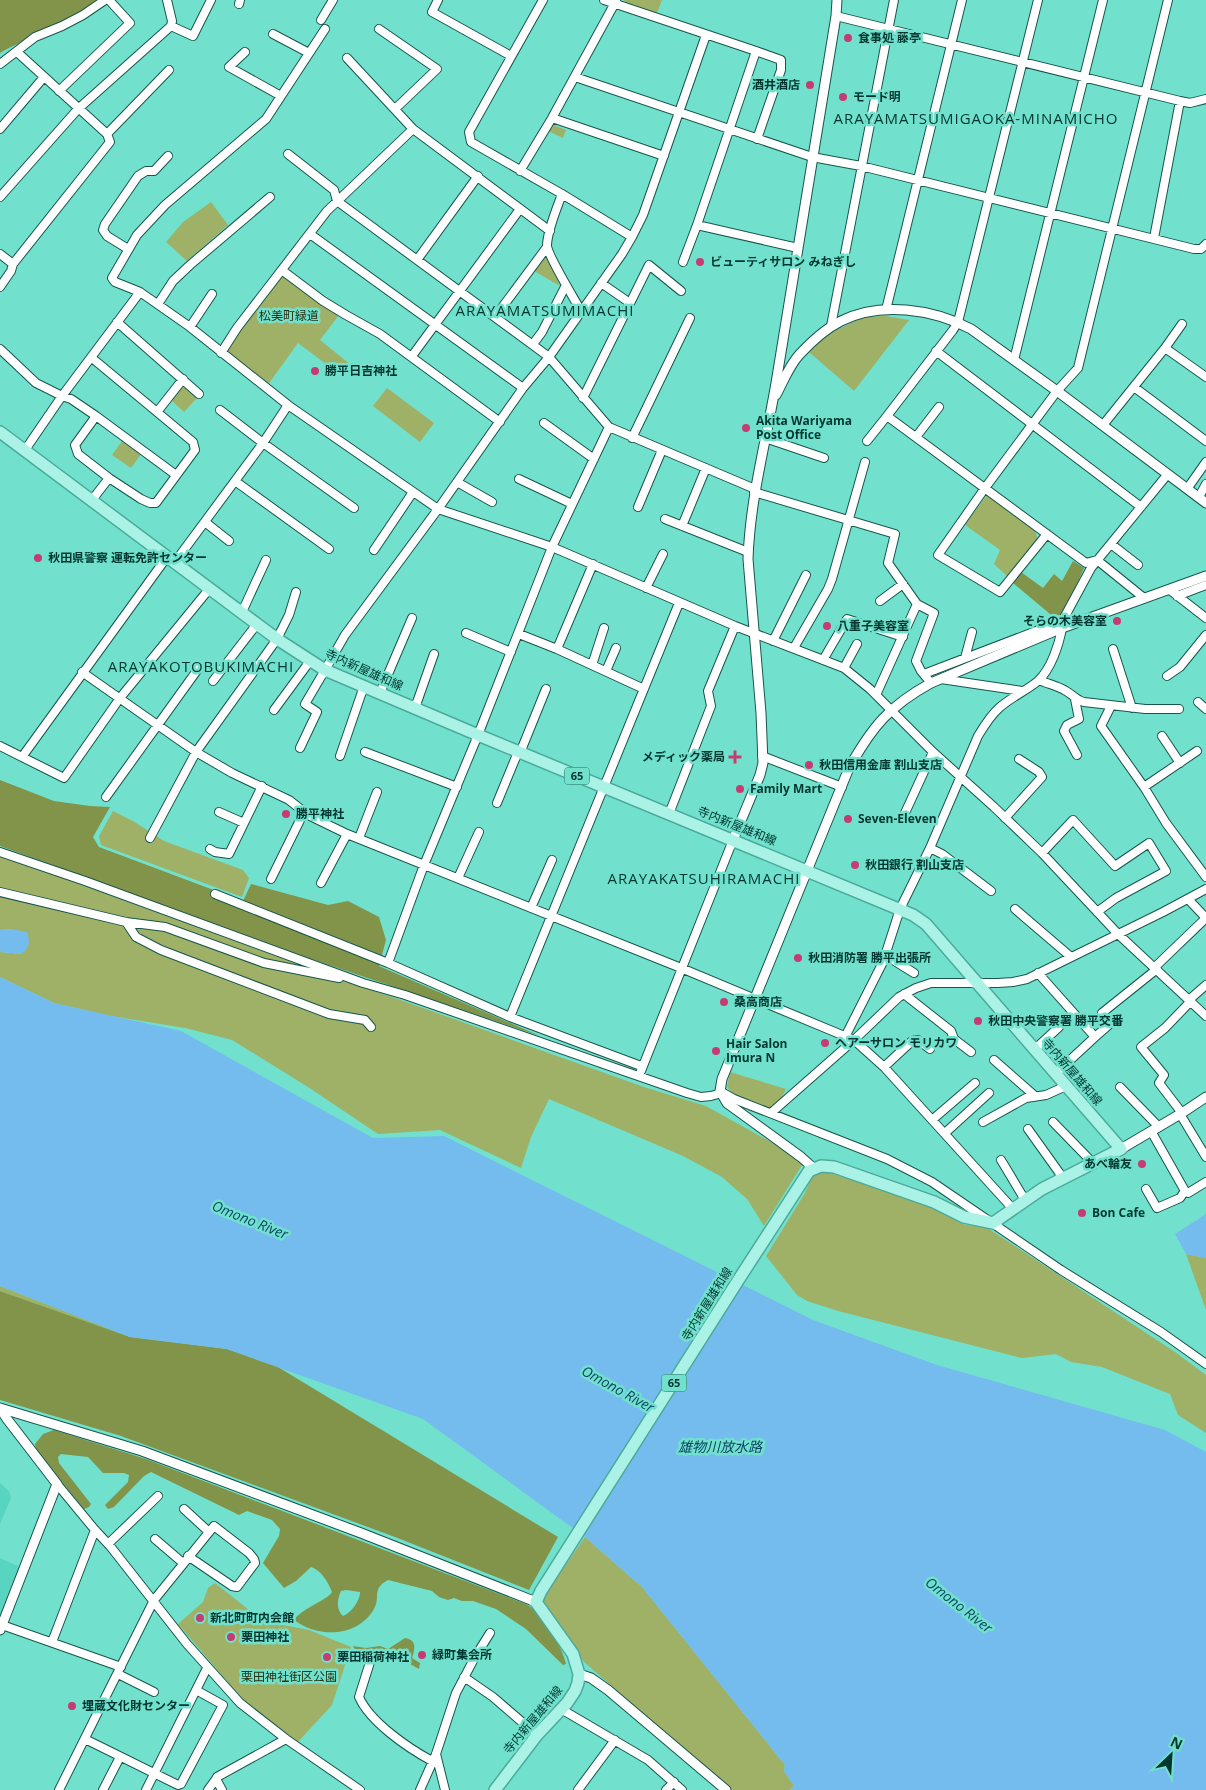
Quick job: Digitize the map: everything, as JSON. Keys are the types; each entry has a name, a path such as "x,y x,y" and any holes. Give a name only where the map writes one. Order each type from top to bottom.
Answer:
{"main road":[{"name":"寺内新屋雄和線","path":"0,432 277,639 325,670 913,915 926,924 1121,1149"},
{"path":"809,1172 826,1165 934,1202 964,1217 993,1223 1042,1189 1092,1162 1121,1149"},
{"name":"寺内新屋雄和線","path":"538,1596 809,1172"},
{"path":"538,1596 573,1654 579,1674"},
{"name":"寺内新屋雄和線","path":"496,1790 537,1735 562,1709 575,1692 579,1674"}],"street":[{"path":"0,64 35,37 69,22 105,0"},
{"path":"59,90 130,23 109,0"},
{"path":"0,197 78,109 171,26 172,21 167,0"},
{"path":"171,26 194,36 211,0"},
{"path":"322,20 333,0"},
{"path":"438,0 432,12 511,56"},
{"path":"543,0 469,132 471,142 562,194 632,238"},
{"path":"604,0 616,2 781,60 782,70 757,139"},
{"path":"640,1078 641,1066 760,776 762,756 748,552 755,490 773,399 836,16 837,0"},
{"path":"830,326 894,0"},
{"path":"886,310 962,0"},
{"path":"867,441 958,322 1038,0"},
{"path":"1014,360 1103,0"},
{"path":"1047,534 1000,592 938,555 1057,391 1078,368 1168,0"},
{"path":"520,171 575,78 616,2"},
{"path":"836,16 1180,101 1190,103 1206,99"},
{"path":"326,29 266,119 165,205 137,235 112,280 140,292 158,304 190,327 288,406 438,509 552,546 679,603 844,668 876,695 933,752 1042,853 1118,934 1206,1016"},
{"path":"379,29 437,69 394,109"},
{"path":"272,34 309,53"},
{"path":"300,748 317,712 305,704 345,635 438,509 523,388 549,357 632,238 643,215 706,35"},
{"path":"683,262 756,51"},
{"path":"0,287 12,271 13,264 110,142 107,134 17,52"},
{"path":"245,52 229,68 281,96"},
{"path":"346,58 413,128 550,231"},
{"path":"107,134 169,70"},
{"path":"0,129 44,77"},
{"path":"575,78 812,157 860,166 1194,249 1200,249 1206,244"},
{"path":"1154,238 1180,101"},
{"path":"552,118 664,156"},
{"path":"221,353 237,328 337,200 413,128"},
{"path":"288,154 334,190 337,200 549,357 609,427 755,490 895,534 888,563 917,604 934,613 916,661 931,683"},
{"path":"128,249 107,236 103,230 105,224 138,176 146,171 154,171 168,156"},
{"path":"417,260 478,176"},
{"path":"495,317 547,247 562,194"},
{"path":"158,304 173,281 270,197"},
{"path":"412,356 520,209"},
{"path":"697,225 798,248"},
{"path":"310,234 523,388"},
{"path":"547,247 581,312"},
{"path":"0,254 13,264"},
{"path":"583,398 649,264 681,291"},
{"path":"283,271 323,301 380,334 412,356 500,422"},
{"path":"601,283 630,303"},
{"path":"533,344 542,332 566,285"},
{"path":"25,450 62,396 140,292"},
{"path":"190,327 212,294"},
{"path":"773,399 798,356 816,337 830,326 865,312 886,310 923,312 958,322 971,329 1203,500 1206,484"},
{"path":"632,438 690,318"},
{"path":"117,322 199,394"},
{"path":"1103,425 1182,324"},
{"path":"0,348 36,383 71,399 176,475"},
{"path":"1165,348 1206,377"},
{"path":"936,351 1141,507"},
{"path":"92,358 193,442 195,450 156,502 150,504 141,500 78,454 75,445 96,416"},
{"path":"157,412 183,379"},
{"path":"1134,387 1206,440"},
{"path":"22,756 82,672 171,559 205,522 288,406"},
{"path":"916,437 939,407"},
{"path":"220,410 262,443 354,508"},
{"path":"887,416 1086,563 1098,560"},
{"path":"544,423 594,459"},
{"path":"388,963 424,865 519,634 552,546 609,427"},
{"path":"765,438 824,458"},
{"path":"638,508 662,450"},
{"path":"795,646 828,589 865,462"},
{"path":"1187,489 1206,462"},
{"path":"682,526 706,468"},
{"path":"846,1037 885,955 900,909 930,848 978,736 988,719 999,708 1038,680 1050,663 1060,638 1060,629 1086,577 1167,475"},
{"path":"92,500 109,478"},
{"path":"519,479 572,504"},
{"path":"235,481 329,548"},
{"path":"457,482 492,502"},
{"path":"374,550 413,492"},
{"path":"665,518 748,552"},
{"path":"205,522 229,541"},
{"path":"1111,544 1138,565"},
{"path":"646,588 663,554"},
{"path":"242,612 266,560"},
{"path":"1098,560 1144,598"},
{"path":"557,649 592,564"},
{"path":"773,641 806,575"},
{"path":"1174,593 1206,576"},
{"path":"880,602 903,584"},
{"path":"0,852 102,887 363,983 640,1078 700,1096 712,1096 720,1091 722,1079 849,768 876,725 890,710 914,692 931,683 1060,629 1144,598 1174,593 1206,584"},
{"path":"0,746 64,778 120,698 210,588"},
{"path":"150,838 196,752 277,639 290,615 296,592"},
{"path":"1174,593 1206,618"},
{"path":"510,1017 679,603"},
{"path":"876,695 917,604"},
{"path":"380,693 412,618"},
{"path":"823,660 847,619 903,637"},
{"path":"213,681 257,624"},
{"path":"669,814 710,706 708,691 735,626"},
{"path":"592,665 604,628"},
{"path":"924,674 1044,628 1060,629"},
{"path":"965,658 972,632"},
{"path":"466,633 511,652"},
{"path":"519,634 557,649 644,689"},
{"path":"1167,676 1180,667 1206,635"},
{"path":"844,668 857,644"},
{"path":"606,671 616,648"},
{"path":"1113,649 1132,708"},
{"path":"415,708 434,654"},
{"path":"274,710 310,660"},
{"path":"106,797 198,669"},
{"path":"82,672 196,752 232,773 289,800 304,812 348,834 854,1040 884,1067 1013,1209"},
{"path":"941,679 1022,691"},
{"path":"1038,680 1068,692 1075,699 1084,702 1132,708 1179,709"},
{"path":"340,756 364,686"},
{"path":"497,803 546,690"},
{"path":"1075,699 1079,719 1068,725 1064,731 1077,755"},
{"path":"1198,702 1206,709"},
{"path":"1111,706 1101,726 1144,787 1166,824 1206,877"},
{"path":"1162,736 1180,763"},
{"path":"1144,787 1197,751"},
{"path":"365,752 457,787"},
{"path":"905,812 933,752"},
{"path":"762,756 842,787"},
{"path":"1005,818 1042,777 1039,772 1019,759"},
{"path":"210,849 215,852 229,854 262,786"},
{"path":"359,838 377,792"},
{"path":"219,812 244,824"},
{"path":"270,879 304,812"},
{"path":"1042,853 1073,820 1115,866 1149,843 1166,871 1116,898 1097,912"},
{"path":"458,878 479,832"},
{"path":"321,883 348,834"},
{"path":"930,848 942,854 991,891"},
{"path":"531,908 552,860"},
{"path":"771,1113 904,994 931,983 1013,982 1027,979 1206,889"},
{"path":"0,892 126,922 165,927 264,963 363,983"},
{"path":"215,894 388,963 510,1017 641,1066"},
{"path":"1055,1074 1110,1023 1102,1013 1156,968 1206,918 1188,899"},
{"path":"1015,909 1071,957"},
{"path":"126,922 136,937 162,950 329,1014 365,1020 371,1027"},
{"path":"885,955 914,973"},
{"path":"1038,973 1095,1037"},
{"path":"1206,985 1165,1028 1141,1048 1164,1075 1159,1083 1181,1114 1206,1157"},
{"path":"904,994 950,1031 954,1040 971,1052"},
{"path":"1034,1050 1059,1027"},
{"path":"884,1067 912,1041 918,1040 930,1049"},
{"path":"994,1060 1036,1096"},
{"path":"932,1120 975,1083"},
{"path":"983,1122 1026,1098 1046,1095 1066,1086"},
{"path":"1120,1087 1155,1129 1185,1191"},
{"path":"720,1091 734,1099 887,1159 932,1182 1070,1275 1161,1332 1206,1364"},
{"path":"720,1091 727,1103 810,1165 809,1172"},
{"path":"945,1134 989,1093"},
{"path":"1121,1149 1206,1097"},
{"path":"1053,1122 1092,1162"},
{"path":"1028,1129 1063,1178"},
{"path":"1001,1160 1025,1200"},
{"path":"1185,1191 1188,1193 1206,1182"},
{"path":"1146,1189 1158,1208 1180,1198 1185,1191"},
{"path":"0,1408 142,1451 538,1596"},
{"path":"0,1408 6,1419 57,1484 154,1600 207,1668 240,1703 286,1739 360,1790"},
{"path":"57,1484 1,1628 52,1642 119,1670 154,1692"},
{"path":"108,1544 158,1496"},
{"path":"184,1509 209,1532"},
{"path":"59,1790 154,1600 188,1556 214,1526 249,1553 254,1559 255,1564 237,1587 232,1586 188,1556"},
{"path":"52,1642 94,1530"},
{"path":"155,1538 183,1563"},
{"path":"420,1790 434,1757 456,1693 490,1633"},
{"path":"371,1659 359,1698 362,1705 411,1749 434,1757"},
{"path":"146,1790 207,1668"},
{"path":"579,1674 591,1678 608,1690 726,1790"},
{"path":"464,1677 493,1697 537,1735"},
{"path":"85,1739 178,1785 181,1784 223,1705 196,1690"},
{"path":"562,1709 648,1760 682,1790"},
{"path":"208,1790 217,1776 286,1739"},
{"path":"578,1790 615,1740"},
{"path":"103,1790 120,1757"},
{"path":"434,1757 446,1790"},
{"path":"216,1779 222,1790"},
{"path":"666,1790 674,1782"}],"shaded area":[{"path":"0,1483 9,1491 11,1498 0,1524"},
{"path":"0,1558 20,1567 0,1626"}],"green space":[{"path":"0,0 98,0 77,16 0,53"},
{"path":"624,0 662,0 657,13 626,3"},
{"path":"551,124 566,130 563,138 548,131"},
{"path":"211,202 228,225 187,261 166,242 183,222"},
{"path":"546,254 560,286 534,271"},
{"name":"松美町緑道","path":"283,276 339,315 320,340 351,365 342,376 298,343 267,386 224,353 240,329"},
{"path":"886,316 909,320 854,391 809,352 826,335 864,317"},
{"path":"180,388 186,388 197,398 184,412 170,399"},
{"path":"387,388 434,423 420,442 373,406"},
{"path":"122,441 141,454 131,468 112,455"},
{"path":"987,495 1035,531 1038,540 1008,577 994,564 1000,550 965,525"},
{"path":"1073,561 1084,568 1063,616 1056,619 1013,583 1021,572 1043,588 1054,574 1062,581"},
{"path":"0,780 54,801 110,807 93,837 99,847 243,901 251,884 328,905 348,901 379,917 386,940 379,966 540,1036 308,958 0,846"},
{"path":"113,811 133,821 164,841 243,870 249,878 242,897 101,845 99,836"},
{"path":"0,855 355,985 644,1087 706,1106 789,1152 802,1165 764,1226 747,1199 722,1177 683,1156 549,1099 531,1137 521,1168 440,1130 378,1134 308,1087 232,1040 185,1028 105,1015 54,1003 0,977 0,952 22,954 11,929 0,930"},
{"path":"730,1072 786,1089 781,1099 771,1109 733,1094 727,1087"},
{"path":"823,1171 935,1206 958,1222 966,1225 986,1227 1175,1352 1206,1375 1206,1433 1178,1415 1170,1394 1102,1367 1071,1362 1056,1354 1022,1358 838,1311 807,1301 797,1295 766,1256 805,1193 813,1175"},
{"path":"1186,1254 1206,1258 1206,1310"},
{"path":"0,1286 130,1337 0,1291"},
{"path":"0,1291 130,1337 227,1349 278,1367 558,1537 529,1590 395,1537 121,1436 0,1400"},
{"path":"54,1430 146,1459 526,1604 545,1622 551,1631 566,1664 563,1665 526,1629 496,1609 473,1601 462,1601 454,1598 448,1600 439,1597 432,1591 388,1580 378,1590 374,1609 367,1619 358,1625 348,1630 337,1632 314,1630 304,1626 294,1620 332,1592 324,1577 311,1567 296,1581 284,1588 263,1563 279,1536 280,1529 272,1520 247,1511 239,1515 151,1472 144,1476 114,1507 108,1509 105,1505 128,1482 129,1475 124,1473 103,1473 88,1457 61,1454 58,1457 59,1463 91,1504 84,1509 36,1450 35,1444 43,1434","holes":["341,1591 360,1592 354,1606 343,1616 339,1611 338,1605"]},
{"path":"585,1537 642,1587 785,1765 784,1771 794,1786 790,1790 732,1790 584,1662 543,1601 545,1595"},
{"name":"栗田神社街区公園","path":"215,1583 263,1621 309,1630 351,1647 332,1705 297,1743 250,1708 178,1624 203,1602 208,1588"},
{"path":"405,1638 412,1641 414,1645 412,1658 420,1663 419,1669 401,1659 359,1652 353,1646 366,1648 380,1646 388,1649"}],"water":[{"path":"11,929 27,932 29,944 22,954 0,952 0,930"},
{"name":"雄物川放水路","path":"0,977 54,1003 181,1031 373,1138 444,1136 813,1320 937,1365 1165,1430 1206,1452 1206,1790 790,1790 794,1786 784,1771 785,1765 642,1587 585,1537 423,1419 227,1349 130,1337 0,1286"},
{"path":"1206,1214 1206,1258 1186,1254 1175,1234"}],"place":[{"name":"食事処 藤亭","path":"848,38"},
{"name":"酒井酒店","path":"810,85"},
{"name":"モード明","path":"843,97"},
{"name":"ビューティサロン みねぎし","path":"700,262"},
{"name":"勝平日吉神社","path":"315,371"},
{"name":"Akita Wariyama Post Office","path":"746,428"},
{"name":"秋田県警察 運転免許センター","path":"38,558"},
{"name":"そらの木美容室","path":"1117,621"},
{"name":"八重子美容室","path":"827,626"},
{"name":"メディック薬局","path":"735,757"},
{"name":"秋田信用金庫 割山支店","path":"809,765"},
{"name":"Family Mart","path":"740,789"},
{"name":"勝平神社","path":"286,814"},
{"name":"Seven-Eleven","path":"848,819"},
{"name":"秋田銀行 割山支店","path":"855,865"},
{"name":"秋田消防署 勝平出張所","path":"798,958"},
{"name":"桑高商店","path":"724,1002"},
{"name":"秋田中央警察署 勝平交番","path":"978,1021"},
{"name":"ヘアーサロン モリカワ","path":"825,1043"},
{"name":"Hair Salon Imura N","path":"716,1051"},
{"name":"あべ輪友","path":"1142,1164"},
{"name":"Bon Cafe","path":"1082,1213"},
{"name":"新北町町内会館","path":"200,1618"},
{"name":"栗田神社","path":"231,1637"},
{"name":"緑町集会所","path":"422,1655"},
{"name":"栗田稲荷神社","path":"327,1657"},
{"name":"埋蔵文化財センター","path":"72,1706"}],"district":[{"name":"ARAYAMATSUMIGAOKA-MINAMICHO","path":"976,119"},
{"name":"ARAYAMATSUMIMACHI","path":"545,311"},
{"name":"ARAYAKOTOBUKIMACHI","path":"201,667"},
{"name":"ARAYAKATSUHIRAMACHI","path":"704,879"}],"water label":[{"name":"Omono River","path":"250,1220"},
{"name":"Omono River","path":"618,1389"},
{"name":"Omono River","path":"959,1605"}]}
